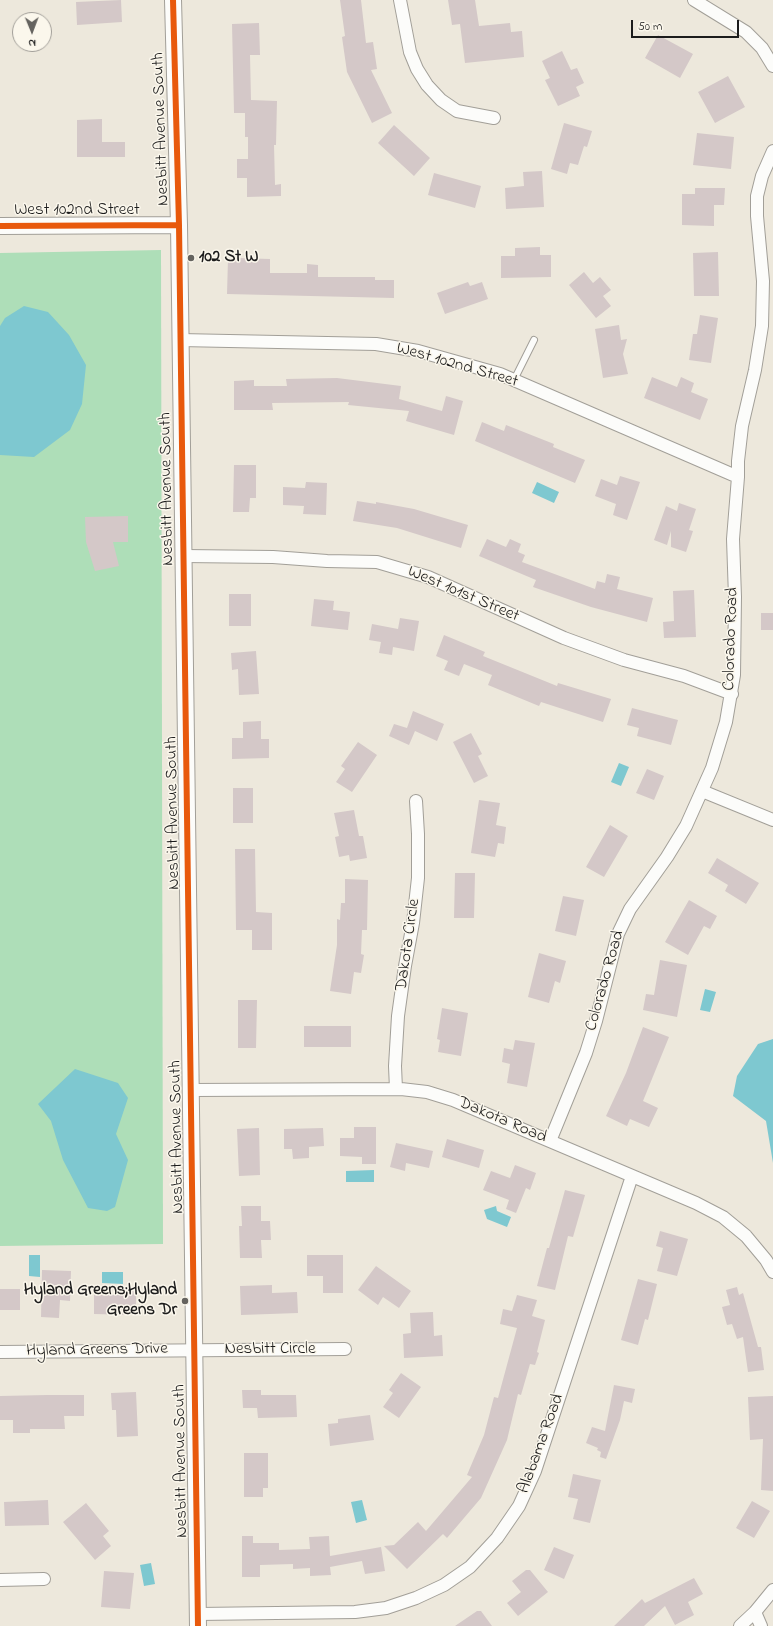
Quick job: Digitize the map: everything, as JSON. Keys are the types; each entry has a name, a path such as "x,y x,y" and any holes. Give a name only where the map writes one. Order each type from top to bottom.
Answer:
{"street":[{"name":"Nesbitt Avenue South","path":"172,0 179,225 192,1090 198,1620"},
{"path":"400,0 410,52 417,69 428,86 441,100 456,111 494,118"},
{"path":"694,0 746,32 762,48 773,66"},
{"name":"Colorado Road","path":"550,1141 586,1053 596,1021 618,934 630,909 667,857 686,826 712,768 726,722 732,694 734,675 735,597 733,539 738,461 742,426 755,370 762,326 763,281 757,216 757,196 762,176 773,151"},
{"name":"West 102nd Street","path":"0,226 179,225"},
{"name":"West 102nd Street","path":"180,340 376,344 418,351 500,374 738,478"},
{"name":"West 101st Street","path":"184,556 273,557 327,561 377,562 428,577 564,638 624,660 684,676 732,694"},
{"path":"702,791 773,820"},
{"name":"Dakota Circle","path":"396,1089 395,1066 398,1016 405,966 414,923 418,878 416,801"},
{"name":"Dakota Road","path":"192,1090 396,1089 427,1092 453,1100 696,1203 723,1218 746,1236 766,1260 773,1272"},
{"name":"Alabama Road","path":"198,1620 355,1612 386,1608 416,1598 444,1585 470,1567 497,1538 506,1525 518,1506 535,1471 632,1176"},
{"name":"Nesbitt Circle","path":"195,1350 346,1349"},
{"name":"Hyland Greens Drive","path":"0,1352 195,1350"},
{"path":"0,1580 44,1579"},
{"path":"740,1626 755,1612 773,1590"},
{"path":"755,1612 761,1626"}],"lane":[{"path":"514,380 534,340"}],"green space":[{"path":"161,250 163,1244 0,1246 0,253"}],"water":[{"path":"24,306 48,312 69,335 86,365 82,404 70,430 34,457 0,455 0,326 5,318"},
{"path":"537,482 559,492 554,503 532,493"},
{"path":"619,763 629,767 621,786 611,782"},
{"path":"705,989 716,992 710,1012 700,1010"},
{"path":"773,1039 773,1163 766,1121 733,1096 737,1076 758,1044"},
{"path":"75,1069 118,1083 128,1098 116,1134 128,1160 115,1207 107,1211 88,1208 63,1160 51,1121 38,1104"},
{"path":"374,1170 374,1182 346,1182 346,1171"},
{"path":"496,1206 497,1211 511,1217 507,1227 487,1219 484,1210"},
{"path":"29,1255 40,1255 40,1277 29,1276"},
{"path":"102,1272 123,1272 123,1284 102,1283"},
{"path":"362,1500 367,1520 356,1523 351,1502"},
{"path":"151,1563 155,1584 144,1586 140,1565"}],"building":[{"path":"121,0 122,22 77,25 76,2"},
{"path":"340,0 361,0 366,43 373,42 377,69 371,70 392,113 372,123 347,72 342,37 345,36"},
{"path":"448,0 475,0 479,26 510,23 511,32 522,31 524,57 465,63 460,24 452,25"},
{"path":"259,23 260,55 250,55 251,100 277,101 276,145 274,145 275,185 281,184 281,196 247,197 247,178 237,178 237,159 248,159 248,137 245,137 245,113 234,113 232,24"},
{"path":"658,35 693,54 680,78 645,58"},
{"path":"562,51 571,70 577,68 584,83 576,87 580,96 558,106 545,80 550,78 542,61"},
{"path":"728,76 745,107 715,123 698,92"},
{"path":"102,119 102,142 125,142 125,157 77,157 77,120"},
{"path":"564,123 592,131 587,147 584,146 578,165 570,163 567,174 551,169"},
{"path":"394,125 430,158 414,176 378,143"},
{"path":"697,133 734,137 731,169 693,165"},
{"path":"542,171 544,207 506,209 505,188 524,186 523,172"},
{"path":"434,173 481,186 475,208 428,195"},
{"path":"695,188 725,188 724,205 714,205 714,226 682,225 682,194 695,194"},
{"path":"540,247 540,255 551,255 551,277 501,278 501,256 515,256 515,248"},
{"path":"718,252 719,296 694,296 693,253"},
{"path":"228,259 270,259 270,273 307,273 307,264 318,265 318,277 375,277 375,280 394,280 394,298 227,294"},
{"path":"584,272 593,283 600,277 611,290 603,296 611,306 596,318 569,285"},
{"path":"468,282 470,286 482,282 488,299 445,314 437,293"},
{"path":"700,315 718,318 711,363 689,360 693,334 697,334"},
{"path":"619,325 621,340 627,339 623,354 628,374 603,378 595,329"},
{"path":"652,377 677,387 681,377 694,383 691,392 708,399 700,420 644,398"},
{"path":"337,378 401,386 399,399 442,411 446,396 463,401 454,435 406,421 409,411 348,405 349,402 272,403 273,410 234,410 234,381 254,380 254,386 287,386 286,379"},
{"path":"482,422 504,431 506,425 554,444 553,447 585,460 575,483 475,441"},
{"path":"234,465 256,465 256,498 250,498 249,512 233,512"},
{"path":"620,476 640,482 627,520 613,515 616,504 595,496 601,479 617,485"},
{"path":"306,482 327,483 326,515 303,514 304,506 283,505 283,487 305,488"},
{"path":"357,501 376,504 376,502 414,509 468,525 461,548 397,528 353,521"},
{"path":"679,503 696,509 689,530 693,531 686,552 671,547 671,531 667,545 654,540 666,506 677,511"},
{"path":"128,516 128,542 113,542 119,566 95,571 86,542 85,517"},
{"path":"487,539 506,547 510,539 521,544 518,552 525,555 522,562 595,589 597,581 605,583 607,574 620,577 617,589 653,598 647,622 591,607 533,587 536,580 479,556"},
{"path":"694,590 696,637 664,638 663,622 674,621 673,591"},
{"path":"229,594 251,594 251,626 229,626"},
{"path":"314,599 334,601 333,610 350,612 348,630 311,626"},
{"path":"761,613 773,613 773,630 761,630"},
{"path":"400,618 419,621 414,651 393,647 392,655 379,653 381,642 369,640 372,624 398,629"},
{"path":"444,635 485,652 483,656 557,686 558,683 611,699 603,722 541,702 539,706 488,685 492,675 464,664 459,676 444,670 448,661 436,656"},
{"path":"256,651 259,694 239,695 238,669 232,670 231,653"},
{"path":"632,708 678,720 671,745 637,736 639,728 627,725"},
{"path":"413,711 444,724 437,741 415,731 409,745 389,736 394,724 407,728"},
{"path":"261,721 261,739 269,739 269,758 232,759 232,738 243,738 243,722"},
{"path":"471,733 482,754 478,756 488,776 474,783 453,742"},
{"path":"358,742 377,755 352,792 336,782 345,769 341,766"},
{"path":"647,769 664,776 654,800 636,793"},
{"path":"233,788 253,788 253,823 233,823"},
{"path":"479,800 500,803 496,825 506,827 504,844 498,843 495,857 471,853"},
{"path":"354,810 359,836 363,836 367,858 350,861 349,855 339,857 335,837 339,836 334,813"},
{"path":"610,825 628,836 604,877 586,867"},
{"path":"235,849 255,849 256,912 272,913 272,950 252,950 252,930 236,930"},
{"path":"717,858 759,883 746,904 725,891 728,885 708,873"},
{"path":"455,873 475,873 474,918 454,918"},
{"path":"345,879 368,880 367,930 362,930 361,954 364,955 361,973 354,972 351,994 330,991 337,945 337,919 340,920 341,903 345,903"},
{"path":"563,896 584,900 576,936 555,931"},
{"path":"689,900 717,916 710,929 704,926 688,955 665,942"},
{"path":"539,953 566,961 560,983 555,981 549,1003 528,997"},
{"path":"660,960 687,965 677,1017 643,1010 646,994 654,995"},
{"path":"238,1000 257,1000 256,1048 238,1048"},
{"path":"442,1008 468,1013 461,1056 438,1052 440,1040 437,1039"},
{"path":"304,1026 351,1026 351,1047 304,1047"},
{"path":"643,1027 669,1037 643,1101 658,1108 649,1127 630,1119 627,1126 606,1116 626,1073"},
{"path":"515,1040 535,1043 527,1087 507,1083 510,1064 502,1062 504,1048 513,1050"},
{"path":"354,1127 376,1127 376,1164 362,1164 362,1157 340,1156 340,1138 354,1138"},
{"path":"259,1128 260,1175 239,1176 237,1129"},
{"path":"323,1128 324,1146 309,1147 309,1158 293,1159 292,1149 284,1149 284,1129"},
{"path":"447,1139 484,1150 479,1168 442,1157"},
{"path":"396,1143 433,1151 429,1168 406,1163 405,1171 390,1167"},
{"path":"515,1165 536,1173 530,1190 526,1188 516,1213 506,1209 509,1200 483,1190 491,1171 510,1178"},
{"path":"565,1190 585,1195 573,1237 568,1236 555,1290 537,1286"},
{"path":"241,1206 261,1206 261,1221 270,1221 271,1240 261,1240 262,1258 240,1258 239,1226 242,1226"},
{"path":"660,1231 688,1239 677,1276 657,1271 663,1248 656,1246"},
{"path":"307,1255 343,1255 343,1293 323,1293 323,1276 307,1276"},
{"path":"376,1266 411,1291 399,1308 383,1297 378,1305 358,1290"},
{"path":"42,1270 71,1271 70,1301 60,1300 59,1318 41,1317"},
{"path":"638,1279 657,1284 648,1320 645,1319 638,1345 621,1340"},
{"path":"272,1285 272,1293 297,1292 298,1313 241,1315 240,1286"},
{"path":"737,1287 739,1295 743,1293 758,1347 761,1347 764,1370 748,1372 743,1337 737,1339 732,1324 727,1325 722,1307 730,1305 726,1290"},
{"path":"0,1289 20,1289 20,1310 0,1310"},
{"path":"118,1290 136,1291 136,1315 94,1314 94,1294 118,1295"},
{"path":"517,1295 537,1300 532,1316 545,1320 537,1352 539,1353 535,1365 530,1364 521,1395 518,1394 507,1440 481,1498 447,1538 443,1534 407,1569 384,1546 394,1545 418,1522 426,1531 472,1477 467,1475 484,1435 494,1397 498,1398 517,1328 500,1324 503,1309 512,1311"},
{"path":"433,1312 434,1336 442,1335 443,1356 404,1358 403,1334 411,1333 410,1313"},
{"path":"401,1373 421,1387 399,1418 383,1407 393,1393 389,1390"},
{"path":"614,1385 635,1389 632,1403 624,1401 620,1420 606,1459 600,1457 601,1452 597,1450 598,1448 586,1443 592,1427 605,1431"},
{"path":"242,1390 261,1390 261,1395 296,1395 297,1417 258,1418 257,1408 243,1408"},
{"path":"136,1392 138,1436 117,1437 116,1410 112,1410 111,1393"},
{"path":"84,1395 84,1416 64,1416 65,1429 30,1429 30,1433 13,1433 13,1420 0,1420 0,1396"},
{"path":"773,1396 773,1491 761,1490 763,1439 750,1440 748,1397"},
{"path":"370,1415 374,1440 330,1446 328,1424 338,1423 338,1419"},
{"path":"244,1453 268,1453 268,1488 263,1488 263,1497 244,1497"},
{"path":"573,1474 601,1480 590,1523 573,1519 578,1499 568,1497"},
{"path":"48,1500 49,1525 5,1526 4,1502"},
{"path":"752,1501 770,1511 754,1538 736,1528"},
{"path":"86,1503 109,1531 103,1536 111,1546 95,1560 63,1522"},
{"path":"242,1536 253,1536 253,1543 279,1543 279,1550 310,1549 309,1537 329,1536 330,1556 381,1547 385,1571 365,1574 362,1561 330,1567 331,1575 310,1576 310,1568 293,1569 293,1564 260,1565 260,1577 242,1577"},
{"path":"554,1547 574,1555 564,1579 544,1570"},
{"path":"526,1570 530,1570 548,1592 518,1616 507,1603 521,1592 512,1581"},
{"path":"104,1571 134,1573 130,1609 101,1607"},
{"path":"694,1578 703,1594 688,1602 694,1615 675,1625 665,1606 644,1626 614,1626 642,1599 645,1603"},
{"path":"477,1611 481,1611 492,1626 455,1626"}],"cycle path":[{"path":"173,0 179,225 198,1626"},
{"path":"0,226 179,225"}],"place":[{"name":"102 St W","path":"191,258"},
{"name":"Hyland Greens;Hyland Greens Dr","path":"185,1301"}]}
